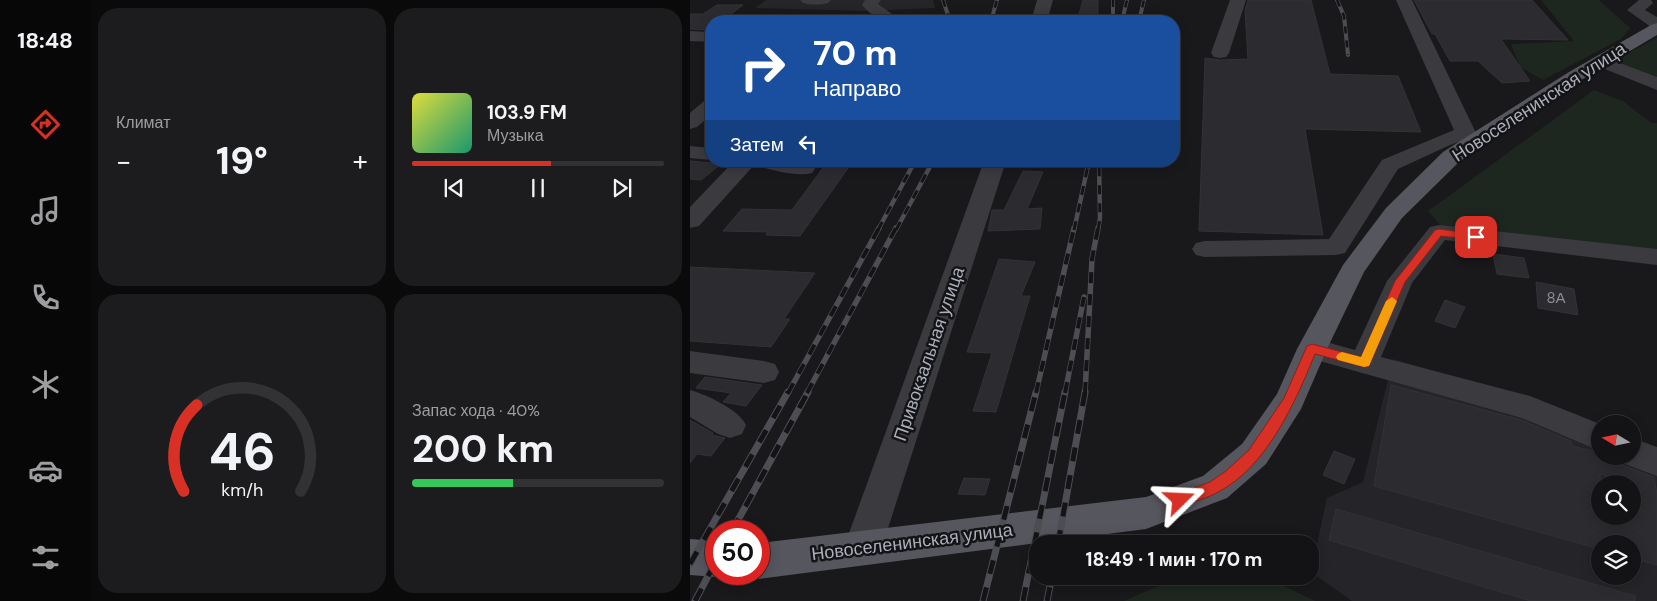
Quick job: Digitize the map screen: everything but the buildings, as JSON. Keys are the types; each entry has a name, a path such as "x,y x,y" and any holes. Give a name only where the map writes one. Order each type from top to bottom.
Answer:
{"main road":[{"name":"Новоселенинская улица","path":"770,560 1146,513 1215,487 1231,476 1254,454 1290,400 1312,349 1352,271 1394,213 1451,157 1601,61 1651,16"},
{"path":"690,557 705,558"}],"street":[{"path":"808,0 823,0"},
{"path":"874,0 870,4 886,15"},
{"path":"1041,15 1045,0"},
{"path":"1220,53 1238,0"},
{"path":"1205,249 1336,247 1390,166 1443,141 1466,133 1404,0"},
{"path":"1651,16 1635,10 1657,24"},
{"path":"690,36 705,37"},
{"path":"1601,61 1657,84"},
{"path":"690,123 705,109"},
{"path":"690,152 705,153"},
{"path":"694,214 740,167"},
{"name":"Привокзальная улица","path":"863,547 993,167"},
{"path":"1364,362 1400,281 1439,232 1657,257"},
{"path":"1312,349 1530,408 1591,434"},
{"path":"690,362 764,372"},
{"path":"690,402 730,425"},
{"path":"1641,456 1657,462"}],"shaded area":[{"path":"766,0 933,0 935,8 867,11 755,8"},
{"path":"1541,0 1599,0 1630,28 1621,39 1543,80 1520,67 1511,44 1574,41"},
{"path":"1657,38 1657,81 1613,61"},
{"path":"1594,90 1623,101 1651,123 1657,123 1657,254 1444,229 1428,211"},
{"path":"1393,359 1491,387 1591,436 1591,465 1641,465 1641,460 1657,468 1657,601 1352,601 1319,578 1319,535 1327,498 1363,482"},
{"path":"1166,585 1282,585 1315,601 1124,601 1156,587"}],"railway":[{"path":"943,0 948,15"},
{"path":"993,15 997,0"},
{"path":"1113,0 1113,13"},
{"path":"1123,15 1127,0"},
{"path":"1140,15 1144,0"},
{"path":"1337,0 1344,16 1348,55"},
{"path":"878,230 912,167"},
{"path":"896,230 930,167"},
{"path":"1074,230 1088,167"},
{"path":"1098,230 1100,218 1099,167"},
{"path":"788,393 879,228"},
{"path":"807,393 896,228"},
{"path":"1036,393 1074,228"},
{"path":"1085,393 1092,259 1098,228"},
{"path":"1065,393 1084,297"},
{"path":"690,564 788,392"},
{"path":"738,520 808,392"},
{"path":"983,601 1036,392"},
{"path":"1023,601 1065,392"},
{"path":"1060,535 1085,392"},
{"path":"695,601 705,582"},
{"path":"1047,601 1050,585"}],"slow traffic":[{"path":"1342,357 1364,362 1392,301"}],"route":[{"path":"1180,500 1215,487 1231,476 1254,454 1290,400 1312,349 1364,362 1400,281 1439,232 1476,237"}]}
